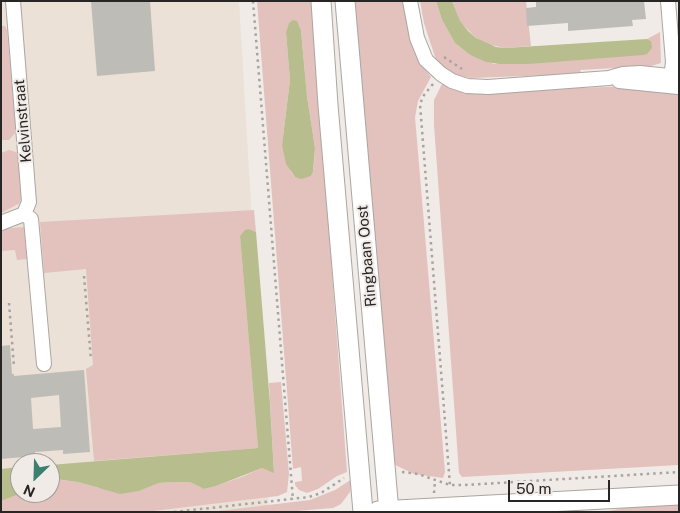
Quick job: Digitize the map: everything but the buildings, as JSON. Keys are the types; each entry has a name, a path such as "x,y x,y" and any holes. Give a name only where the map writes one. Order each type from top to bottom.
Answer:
{"main road":[{"name":"Ringbaan Oost","path":"321,1 328,105 363,512"},
{"name":"Ringbaan Oost","path":"345,1 385,473 383,511"},
{"path":"383,511 679,495"}],"street":[{"name":"Kelvinstraat","path":"13,1 8,18 29,202 24,214"},
{"path":"410,1 417,38 426,60 452,81 466,86 488,87 609,78 623,74 640,73 675,81 668,1"},
{"path":"1,223 24,214 31,219 44,364"}],"path":[{"path":"253,1 293,500"},
{"path":"438,52 466,72"},
{"path":"441,74 424,94 420,104 450,485"},
{"path":"84,276 91,360"},
{"path":"9,303 14,367"},
{"path":"385,473 408,472 450,485 465,485 679,472"},
{"path":"174,512 293,500 316,495 348,477 360,476"}],"shaded area":[{"path":"1,1 239,1 269,512 1,512"},
{"path":"257,1 315,1 347,472 337,476 318,489 307,493 299,490 295,485 295,482 302,481 301,467 293,469","holes":["301,31 307,96 315,148 313,172 311,176 295,177 291,172 282,145 290,80 286,33"]},
{"path":"352,1 405,1 418,54 424,68 431,77 418,101 415,117 445,472 443,478 414,474 391,463"},
{"path":"420,1 436,1 442,20 455,43 470,55 494,64 529,64 651,41 647,39 660,32 661,63 651,66 580,70 582,74 470,78 455,75 440,66 436,60 424,23"},
{"path":"436,1 452,1 460,21 468,31 476,38 496,47 647,39 651,41 652,48 647,54 643,55 529,64 486,62 470,55 455,43 442,20"},
{"path":"452,1 526,1 531,46 505,48 486,44 476,38 460,22"},
{"path":"293,20 297,21 301,31 307,96 315,148 313,172 311,176 301,179 295,177 286,164 282,145 290,80 286,33 289,23"},
{"path":"1,26 5,26 7,30 16,132 9,140 1,140"},
{"path":"442,84 457,91 470,92 633,86 679,91 679,465 462,477 459,473 434,125 434,100"},
{"path":"9,150 19,153 22,194 20,203 1,213 1,153"},
{"path":"254,210 256,232 249,229 240,236 258,448 94,461 86,369 93,365 86,269 44,273 40,222"},
{"path":"24,227 27,259 17,260 15,250 1,251 1,229"},
{"path":"249,229 256,232 274,473 262,468 204,489 190,482 173,482 159,483 139,491 120,494 78,482 60,480 60,464 258,448 240,236 245,230"},
{"path":"281,382 289,474 287,492 278,496 145,512 1,512 1,501 10,498 10,503 60,503 60,480 78,482 98,488 139,491 159,483 173,482 190,482 204,489 242,477 262,468 274,472 269,383"},
{"path":"10,468 10,498 1,501 1,469"},
{"path":"352,479 350,492 341,504 333,508 284,512 210,512 310,500 335,490"},
{"path":"679,501 679,511 603,512 644,504"}]}
